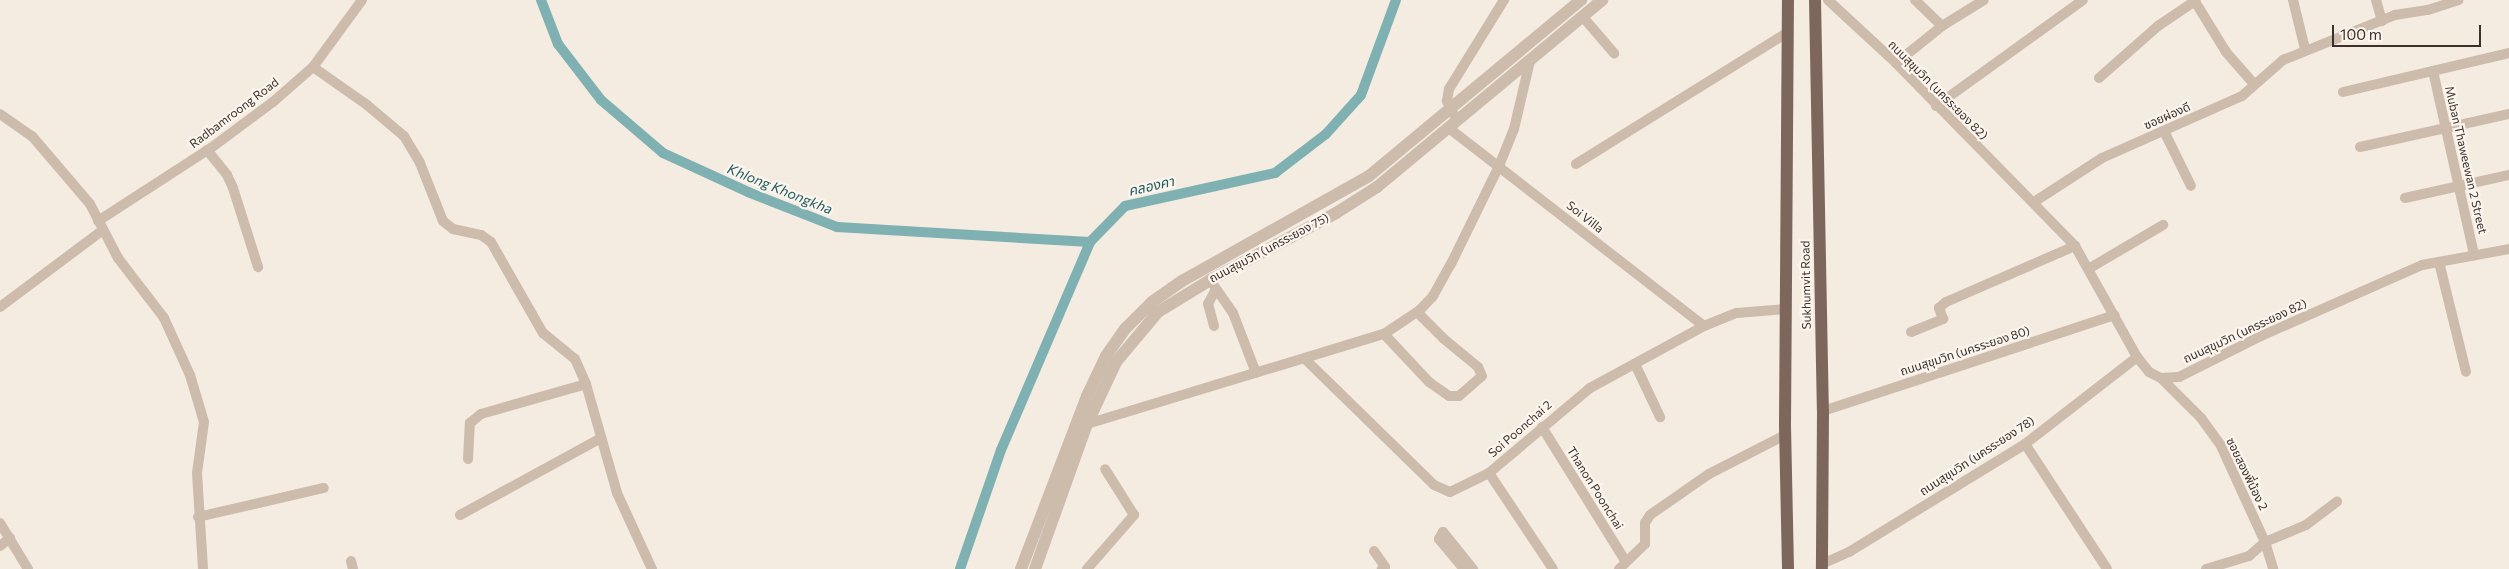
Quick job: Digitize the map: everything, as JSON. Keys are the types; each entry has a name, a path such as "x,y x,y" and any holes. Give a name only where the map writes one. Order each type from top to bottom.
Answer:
{"main road":[{"name":"Sukhumvit Road","path":"1788,0 1785,435 1788,569"},
{"name":"Sukhumvit Road","path":"1815,0 1823,411 1822,566"}],"street":[{"name":"Radbamroong Road","path":"0,307 100,225 273,102 312,67 362,0"},
{"path":"1451,110 1447,101 1450,89 1504,0"},
{"name":"ถนนสุขุมวิท (นครระยอง 75)","path":"1021,569 1087,396 1106,356 1125,330 1152,302 1182,281 1369,176 1451,110 1581,0"},
{"name":"ถนนสุขุมวิท (นครระยอง 75)","path":"1035,569 1087,424 1116,362 1133,338 1158,312 1213,284 1352,202 1455,125 1602,0"},
{"name":"ถนนสุขุมวิท (นครระยอง 82)","path":"1828,0 1896,62 1936,106 2076,246 2090,268 2137,357 2149,372 2161,378 2179,376 2422,265 2509,249"},
{"path":"1915,0 1942,26"},
{"path":"1896,62 1942,26 1984,0"},
{"path":"1936,106 2083,0"},
{"path":"2293,0 2305,49"},
{"path":"2376,0 2382,21"},
{"name":"ซอยผ่องดี","path":"2034,202 2102,158 2242,96 2273,66 2305,49 2402,12 2428,10 2458,0"},
{"path":"2099,78 2150,32 2195,1 2226,52 2254,84"},
{"path":"1583,17 1614,54"},
{"path":"1576,164 1788,32"},
{"path":"2343,92 2509,53"},
{"path":"1087,424 1170,396 1305,359 1384,334 1417,312 1433,296 1451,264 1499,166 1514,129 1530,61"},
{"path":"312,67 367,105 404,136 420,163 443,221 453,229 482,235 491,242 543,333 569,352 586,384 617,493 652,569"},
{"name":"Muban Thaweewan 2 Street","path":"2433,71 2474,255"},
{"name":"Soi Villa","path":"1451,110 1455,125 1499,166 1704,326"},
{"path":"0,114 32,136 90,204 118,258 164,318 190,375 204,422 197,473 198,517 203,569"},
{"path":"2360,147 2509,114"},
{"path":"2164,131 2191,186"},
{"path":"206,150 227,176 233,188 258,267"},
{"path":"2405,198 2509,175"},
{"path":"2090,268 2163,225"},
{"path":"1911,332 1943,319 1939,308 1946,302 2076,246"},
{"path":"2439,262 2466,372"},
{"path":"1213,284 1208,304 1214,326"},
{"path":"1213,284 1233,313 1256,373"},
{"name":"Soi Poonchai 2","path":"1305,359 1438,488 1454,491 1489,473 1590,388 1704,326 1737,313 1786,309"},
{"path":"1384,334 1429,382 1449,396 1459,396 1482,376 1478,367 1444,339 1417,312"},
{"name":"ถนนสุขุมวิท (นครระยอง 80)","path":"1823,411 2115,315"},
{"name":"ถนนสุขุมวิท (นครระยอง 78)","path":"1822,566 1849,552 2024,444 2137,357"},
{"path":"1635,364 1660,417"},
{"name":"ซอยสองพี่น้อง 2","path":"2161,378 2200,418 2218,441 2265,542 2273,569"},
{"path":"468,460 470,423 481,414 586,384"},
{"name":"Thanon Poonchai","path":"1542,427 1623,566"},
{"path":"1623,566 1645,544 1645,523 1650,515 1709,474 1785,435"},
{"path":"460,515 601,438"},
{"path":"2024,444 2107,569"},
{"path":"1087,569 1134,515 1105,469"},
{"path":"1489,473 1553,569"},
{"path":"198,517 324,488"},
{"path":"2206,569 2248,556 2265,542 2306,525 2337,502"},
{"path":"0,523 28,569"},
{"path":"1464,569 1439,539 1443,532 1473,569"},
{"path":"0,546 10,538"},
{"path":"1374,551 1385,567 1382,569"}],"waterway":[{"name":"Khlong Khongkha","path":"541,0 558,44 601,100 663,153 748,192 837,227 1090,242"},
{"name":"คลองคา","path":"960,569 1001,450 1090,242 1125,206 1275,173 1326,134 1361,95 1396,0"}]}
